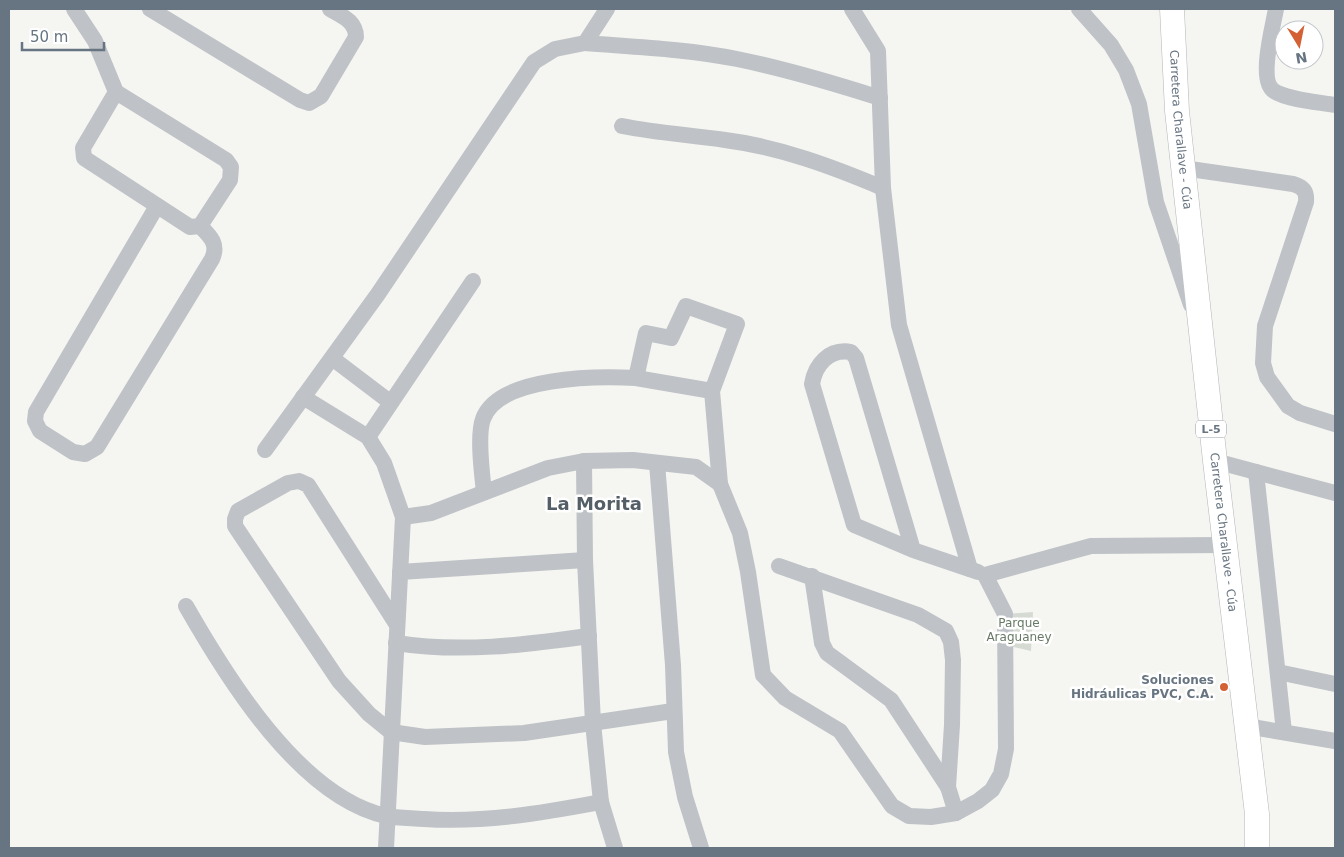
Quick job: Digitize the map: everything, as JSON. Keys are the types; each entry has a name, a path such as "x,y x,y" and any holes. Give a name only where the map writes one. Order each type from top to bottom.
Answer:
{"highway":[{"name":"Carretera Charallave - Cúa","path":"1172,9 1177,111 1215,461 1257,814 1257,848"}],"street":[{"path":"74,9 95,41 116,92 229,163 232,171 230,180 200,226"},
{"path":"150,9 300,100 309,103 321,96 356,37 356,29 350,21 330,9"},
{"path":"586,44 607,9"},
{"path":"636,378 646,333 671,338 686,306 737,324 712,391 720,484 740,533 748,572 762,675 785,698 840,731 892,806 909,816 931,817 956,813 978,801 992,790 1001,774 1006,749 1005,614 978,572 899,325 883,188 878,51 852,9"},
{"path":"1079,9 1111,45 1126,70 1139,104 1156,202 1164,229 1190,302 1199,314"},
{"path":"1276,9 1267,63 1268,83 1273,91 1283,95 1335,105"},
{"path":"265,450 378,294 534,62 555,49 586,44 660,48 735,59 808,76 880,98"},
{"path":"116,92 82,148 82,156 86,161 190,227 200,226"},
{"path":"622,126 657,133 727,140 778,151 838,169 883,188"},
{"path":"1183,168 1293,184 1302,187 1305,191 1306,202 1265,326 1263,363 1267,378 1288,406 1300,413 1335,424"},
{"path":"157,206 36,412 35,420 40,431 73,452 85,454 97,447 212,259 215,251 214,242 200,226"},
{"path":"368,437 473,281"},
{"path":"913,550 856,358 851,352 836,352 823,360 816,370 812,384 854,525 913,550 978,572 1091,546 1225,545"},
{"path":"332,358 390,402"},
{"path":"484,492 481,450 483,419 495,402 508,394 558,379 599,376 636,378 712,391"},
{"path":"303,397 368,437 384,463 403,517 386,848"},
{"path":"403,517 431,513 548,468 584,462 633,460 696,468 720,484"},
{"path":"1215,461 1335,493"},
{"path":"584,462 585,560 593,723 601,802 614,848"},
{"path":"657,463 673,665 673,710 678,761 701,848"},
{"path":"1256,472 1284,732"},
{"path":"397,625 308,485 299,481 288,483 238,511 235,518 235,526 339,681 369,714 391,732 426,737 472,737 524,733 673,710"},
{"path":"400,572 585,560"},
{"path":"778,566 812,576 918,614 946,631 951,642 953,660 952,725 948,787"},
{"path":"812,576 822,642 828,653 891,700 948,787 956,813"},
{"path":"186,606 240,692 296,761 342,796 387,816 468,821 528,815 601,802"},
{"path":"396,643 425,648 480,647 589,636"},
{"path":"1278,672 1335,684"},
{"path":"1246,726 1335,741"}],"green space":[{"name":"Parque Araguaney","path":"1033,612 1031,651 1005,645 1005,614"}],"place":[{"name":"Soluciones Hidráulicas PVC, C.A.","path":"1224,687"}],"district":[{"name":"La Morita","path":"594,504"}]}
